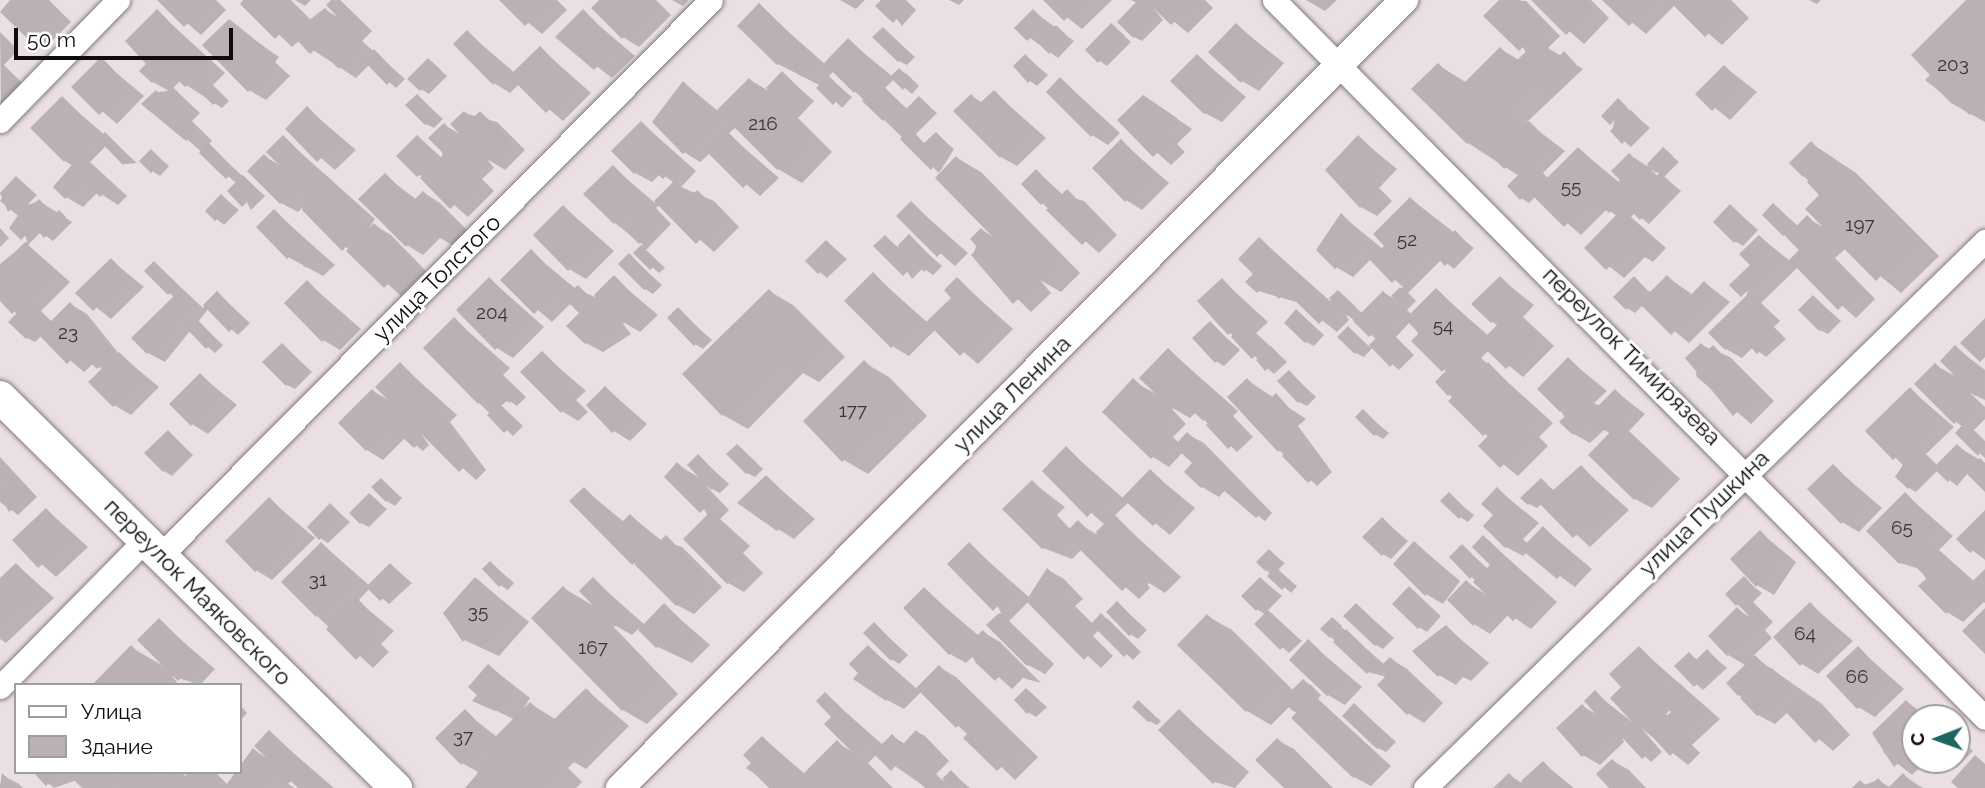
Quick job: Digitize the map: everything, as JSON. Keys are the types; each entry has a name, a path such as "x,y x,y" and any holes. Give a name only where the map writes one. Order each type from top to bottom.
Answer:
{"main road":[{"name":"переулок Маяковского","path":"0,397 396,788"}],"street":[{"path":"0,121 118,0"},
{"name":"улица Толстого","path":"0,687 153,547 711,0"},
{"name":"переулок Тимирязева","path":"1274,0 1747,471 1985,718"},
{"name":"улица Ленина","path":"621,788 1404,0"},
{"name":"улица Пушкина","path":"1425,788 1985,240"}],"building":[{"path":"10,0 44,0 55,11 28,39 0,12"},
{"path":"157,0 211,0 184,27"},
{"path":"243,0 286,0 300,14 275,39 240,4"},
{"path":"331,0 340,0 366,26 356,36 326,5"},
{"path":"499,0 551,0 525,26"},
{"path":"599,0 651,0 655,5 622,39 591,8"},
{"path":"881,0 904,0 910,5 893,23 875,6"},
{"path":"1043,0 1084,0 1064,21"},
{"path":"1138,0 1156,15 1133,38 1117,22"},
{"path":"1145,0 1195,0 1171,25"},
{"path":"1499,0 1520,0 1545,25 1519,51 1483,16"},
{"path":"1531,0 1586,0 1593,8 1566,35"},
{"path":"1602,0 1654,0 1629,26"},
{"path":"1668,0 1726,0 1734,8 1705,37"},
{"path":"1966,0 1985,0 1985,100 1970,115 1925,80 1930,75 1911,55"},
{"path":"759,3 818,61 802,77 783,59 777,65 737,26"},
{"path":"325,8 362,46 339,69 317,48 310,54 291,34"},
{"path":"157,9 209,63 185,87 166,69 152,83 139,71 146,64 125,41"},
{"path":"583,9 619,46 594,70 555,37"},
{"path":"1033,9 1046,22 1027,41 1014,28"},
{"path":"229,19 264,47 260,51 275,66 248,92 202,45"},
{"path":"1111,23 1125,36 1098,63 1085,50"},
{"path":"1236,23 1268,53 1241,83 1208,52"},
{"path":"1056,25 1067,36 1049,54 1038,43"},
{"path":"883,27 909,52 898,62 872,37"},
{"path":"467,30 507,70 493,85 453,44"},
{"path":"848,38 879,68 854,93 824,63"},
{"path":"1538,40 1554,56 1467,144 1411,89 1438,63 1461,86 1500,47 1515,62"},
{"path":"540,46 576,83 546,113 509,76"},
{"path":"374,49 398,74 387,85 363,60"},
{"path":"1564,51 1576,64 1549,91 1536,79"},
{"path":"1025,54 1041,70 1028,83 1013,66"},
{"path":"1197,54 1230,86 1204,114 1170,81"},
{"path":"101,57 129,86 99,115 71,87"},
{"path":"428,58 441,70 420,91 407,79"},
{"path":"1724,65 1741,82 1712,111 1695,94"},
{"path":"899,68 912,81 903,90 890,77"},
{"path":"782,71 807,96 791,113 766,88"},
{"path":"828,75 845,92 833,105 816,88"},
{"path":"203,76 223,96 213,105 194,86"},
{"path":"1060,77 1105,122 1091,137 1046,92"},
{"path":"749,78 809,137 777,170 717,110"},
{"path":"683,81 719,117 683,154 652,122"},
{"path":"880,83 900,103 883,121 862,101"},
{"path":"172,86 193,108 184,117 163,95"},
{"path":"156,90 196,131 186,141 141,104"},
{"path":"994,90 1031,128 1000,158 953,111 971,94 980,103"},
{"path":"417,94 436,113 425,125 405,105"},
{"path":"1143,95 1177,118 1162,133 1170,141 1153,157 1117,120"},
{"path":"62,96 96,130 64,162 30,128"},
{"path":"919,96 930,107 901,136 890,125"},
{"path":"1618,98 1627,107 1610,125 1601,116"},
{"path":"307,106 340,140 317,162 285,129"},
{"path":"1631,110 1643,123 1622,144 1610,131"},
{"path":"464,111 472,119 480,111 509,140 487,162 450,124"},
{"path":"1505,113 1521,129 1529,121 1549,141 1528,163 1519,154 1504,169 1477,141"},
{"path":"641,121 681,161 663,179 646,162 634,174 611,151"},
{"path":"444,123 479,158 467,169 479,181 450,209 420,178 444,154 428,138"},
{"path":"911,129 924,143 936,132 947,143 931,170 900,139"},
{"path":"105,132 131,158 123,165 98,139"},
{"path":"728,132 764,168 743,188 707,152"},
{"path":"283,135 319,171 302,188 266,152"},
{"path":"417,135 439,156 417,177 396,156"},
{"path":"1358,135 1382,158 1363,177 1377,190 1360,208 1325,170"},
{"path":"1121,139 1154,173 1125,202 1092,168"},
{"path":"1811,141 1825,156 1803,177 1789,163"},
{"path":"209,143 235,170 226,179 199,153"},
{"path":"1578,147 1611,179 1564,227 1531,194"},
{"path":"1663,147 1673,156 1656,173 1647,164"},
{"path":"151,149 163,161 151,173 139,161"},
{"path":"1629,153 1649,173 1609,213 1598,203 1620,180 1611,171"},
{"path":"81,154 112,186 100,197 84,180 65,199 53,187"},
{"path":"264,154 297,187 280,204 247,171"},
{"path":"956,156 1057,258 1035,280 935,178"},
{"path":"1832,157 1915,241 1876,281 1805,209 1819,195 1807,182"},
{"path":"1531,162 1544,175 1520,200 1507,186"},
{"path":"613,165 643,196 614,224 583,194"},
{"path":"1036,169 1056,190 1041,205 1021,184"},
{"path":"1660,172 1674,186 1640,220 1627,207"},
{"path":"324,173 360,209 346,222 358,234 342,251 302,210 313,198 306,191"},
{"path":"385,173 413,201 423,191 453,221 436,237 425,227 406,247 358,199"},
{"path":"243,175 258,190 242,207 227,191"},
{"path":"16,176 31,190 8,212 0,193"},
{"path":"674,181 690,197 697,190 724,216 696,244 654,201"},
{"path":"1067,189 1102,225 1082,245 1046,210"},
{"path":"221,194 232,205 215,221 205,211"},
{"path":"1410,197 1444,230 1392,283 1370,260 1384,246 1373,234"},
{"path":"644,198 664,219 639,244 626,231 640,218 632,210"},
{"path":"39,199 51,211 21,240 9,228 27,203 31,207"},
{"path":"911,201 952,242 937,257 896,216"},
{"path":"1773,203 1795,224 1783,236 1762,215"},
{"path":"1730,204 1751,225 1734,243 1713,222"},
{"path":"563,205 598,241 568,271 533,235"},
{"path":"274,209 319,254 306,268 292,254 287,259 256,227"},
{"path":"1622,209 1651,238 1635,254 1629,248 1606,270 1584,248"},
{"path":"59,210 66,217 44,238 38,231"},
{"path":"1341,213 1366,238 1335,269 1316,250"},
{"path":"1807,215 1829,238 1819,248 1859,288 1838,310 1789,260 1799,250 1786,237"},
{"path":"374,223 411,260 384,288 346,251"},
{"path":"981,228 1035,283 1013,304 971,255 978,248 970,239"},
{"path":"1455,230 1467,243 1445,266 1433,253"},
{"path":"909,234 935,261 924,272 898,245"},
{"path":"885,235 914,265 903,276 873,246"},
{"path":"1759,235 1782,257 1741,297 1729,285 1750,265 1739,254"},
{"path":"1259,237 1334,309 1319,324 1285,291 1279,299 1264,285 1257,293 1245,282 1253,274 1238,259"},
{"path":"826,240 840,254 818,274 805,261"},
{"path":"25,242 54,271 12,314 0,301 0,267"},
{"path":"641,245 658,262 650,270 633,253"},
{"path":"531,249 565,284 534,314 500,280"},
{"path":"629,253 655,280 644,290 618,264"},
{"path":"111,258 129,277 93,311 75,293"},
{"path":"154,261 178,285 168,295 144,271"},
{"path":"873,272 920,320 891,348 844,301"},
{"path":"614,275 642,304 623,324 594,295"},
{"path":"1667,275 1689,297 1704,281 1714,291 1671,335 1639,303"},
{"path":"1500,276 1519,295 1491,323 1471,304"},
{"path":"1634,276 1646,289 1626,310 1613,297"},
{"path":"489,277 529,317 495,350 456,310"},
{"path":"957,277 998,318 960,356 926,322 951,298 944,290"},
{"path":"1222,278 1253,312 1228,335 1197,301"},
{"path":"307,280 345,319 322,342 284,303"},
{"path":"578,285 616,324 585,344 566,326 579,313 564,298"},
{"path":"1400,287 1409,296 1400,304 1391,296"},
{"path":"1436,288 1481,332 1442,372 1411,341 1419,333 1405,319"},
{"path":"769,289 821,342 794,370 781,357 722,416 682,374"},
{"path":"180,290 191,301 147,354 131,338"},
{"path":"1338,290 1356,307 1347,316 1329,298"},
{"path":"217,291 243,318 229,332 203,305"},
{"path":"1383,291 1399,307 1369,337 1353,321"},
{"path":"1748,294 1765,311 1725,350 1708,333"},
{"path":"1813,295 1834,316 1819,331 1798,310"},
{"path":"29,301 47,318 26,339 8,322"},
{"path":"70,302 99,332 67,364 38,334"},
{"path":"678,307 705,335 694,346 667,318"},
{"path":"1296,309 1318,330 1305,343 1284,323"},
{"path":"1513,309 1539,335 1506,369 1479,343"},
{"path":"454,317 494,358 477,375 492,390 478,404 423,348"},
{"path":"196,318 216,339 206,349 186,328"},
{"path":"1985,318 1985,357 1980,362 1960,343"},
{"path":"1766,320 1779,334 1757,354 1744,340"},
{"path":"1210,321 1233,345 1215,363 1192,338"},
{"path":"1245,323 1266,346 1252,359 1231,337"},
{"path":"1348,326 1365,343 1355,354 1337,337"},
{"path":"1386,328 1407,349 1390,367 1369,345"},
{"path":"103,339 115,351 97,369 85,357"},
{"path":"282,343 306,367 286,386 262,362"},
{"path":"1701,343 1708,350 1713,345 1758,391 1733,416 1685,358"},
{"path":"1955,345 1985,374 1975,396 1940,361"},
{"path":"1271,346 1281,357 1265,371 1256,360"},
{"path":"1469,347 1483,361 1448,396 1435,382"},
{"path":"1168,348 1222,401 1203,421 1182,400 1172,410 1139,378"},
{"path":"542,351 571,380 561,390 572,401 561,413 520,372"},
{"path":"119,352 144,376 113,407 88,382"},
{"path":"1568,357 1591,380 1560,412 1537,389"},
{"path":"864,360 904,401 842,462 803,421"},
{"path":"400,362 442,405 434,412 471,460 459,472 375,387"},
{"path":"1488,362 1522,397 1483,436 1448,401"},
{"path":"1935,363 1975,402 1954,424 1914,384"},
{"path":"1289,370 1309,392 1298,403 1277,381"},
{"path":"499,371 519,392 509,403 488,382"},
{"path":"200,373 222,395 191,426 169,404"},
{"path":"1133,378 1170,413 1157,427 1170,439 1151,459 1102,412"},
{"path":"1247,378 1268,401 1276,393 1290,409 1283,416 1298,432 1278,452 1227,397"},
{"path":"605,386 632,414 612,433 586,405"},
{"path":"1910,387 1938,417 1893,460 1865,431"},
{"path":"372,389 400,417 366,451 338,423"},
{"path":"1615,389 1630,404 1603,431 1589,418 1573,435 1559,422 1586,396 1597,407"},
{"path":"1525,399 1538,413 1524,427 1532,436 1500,468 1478,446"},
{"path":"499,403 517,421 504,433 487,415"},
{"path":"1224,408 1247,432 1228,449 1206,425"},
{"path":"1363,409 1382,428 1374,436 1355,417"},
{"path":"403,421 422,440 414,448 394,429"},
{"path":"1965,422 1985,442 1978,456 1955,433"},
{"path":"1619,423 1665,468 1634,500 1588,455"},
{"path":"168,430 187,450 163,472 144,453"},
{"path":"1187,432 1222,465 1201,488 1184,472 1192,463 1174,446"},
{"path":"1299,439 1325,467 1308,483 1282,456"},
{"path":"737,444 757,463 746,474 726,454"},
{"path":"1957,444 1971,458 1948,482 1933,468"},
{"path":"1066,446 1112,493 1087,517 1042,471"},
{"path":"1916,446 1933,463 1908,489 1895,477"},
{"path":"698,454 722,479 711,490 687,465"},
{"path":"1980,458 1985,463 1985,492 1966,473"},
{"path":"0,462 7,471 0,477"},
{"path":"677,462 714,499 700,513 664,477"},
{"path":"1833,464 1867,498 1841,524 1807,489"},
{"path":"1581,465 1614,500 1573,538 1539,503"},
{"path":"1150,469 1180,498 1153,526 1122,498"},
{"path":"1223,472 1265,508 1256,518 1214,482"},
{"path":"766,475 800,508 777,531 737,503"},
{"path":"18,478 31,492 9,512 0,496"},
{"path":"381,478 396,493 386,502 371,487"},
{"path":"1541,478 1548,485 1528,505 1520,498"},
{"path":"1032,480 1049,497 1042,505 1064,528 1058,534 1065,541 1055,551 1048,544 1042,549 1002,509"},
{"path":"584,487 620,524 630,514 657,541 632,565 569,501"},
{"path":"1497,487 1523,513 1507,529 1516,537 1505,548 1483,526 1493,515 1481,504"},
{"path":"1449,492 1467,510 1459,519 1440,501"},
{"path":"1905,492 1938,526 1899,564 1866,531"},
{"path":"369,493 380,503 360,524 349,513"},
{"path":"269,497 299,527 255,572 225,541"},
{"path":"330,503 343,516 319,540 307,527"},
{"path":"46,508 73,537 38,568 12,540"},
{"path":"1985,510 1985,539 1970,553 1956,539"},
{"path":"710,512 735,536 728,542 748,563 727,584 683,539"},
{"path":"1114,514 1165,566 1147,585 1096,532"},
{"path":"1382,517 1401,536 1382,556 1362,537"},
{"path":"1078,520 1135,578 1122,591 1064,534"},
{"path":"1543,526 1576,559 1557,579 1521,549"},
{"path":"1760,530 1780,552 1756,587 1730,559"},
{"path":"666,535 706,576 676,606 635,565"},
{"path":"1483,535 1542,591 1513,621 1473,582 1490,565 1472,547"},
{"path":"1414,541 1445,570 1425,596 1393,564"},
{"path":"321,542 356,577 316,617 281,582"},
{"path":"969,542 1015,588 993,611 947,564"},
{"path":"1462,544 1483,565 1470,579 1449,557"},
{"path":"1932,545 1971,583 1985,569 1985,603 1970,589 1946,614 1918,586 1927,578 1913,564"},
{"path":"1269,549 1278,558 1265,571 1256,562"},
{"path":"490,561 507,578 499,587 482,569"},
{"path":"16,563 39,587 0,623 0,578"},
{"path":"390,563 405,578 380,601 366,587"},
{"path":"1276,567 1290,581 1282,590 1267,576"},
{"path":"1047,568 1067,588 1060,596 1083,620 1077,626 1097,646 1084,660 1026,601"},
{"path":"1744,576 1755,588 1736,606 1725,594"},
{"path":"475,577 514,611 482,647 468,636 463,642 443,613"},
{"path":"593,577 628,613 614,627 579,591"},
{"path":"1260,577 1275,591 1256,611 1241,596"},
{"path":"1466,580 1492,606 1473,626 1447,600"},
{"path":"563,586 655,679 622,711 531,618"},
{"path":"1409,586 1435,611 1418,629 1392,604"},
{"path":"924,587 971,633 949,655 903,608"},
{"path":"357,598 379,621 366,634 374,641 356,660 326,629"},
{"path":"1748,598 1766,617 1758,626 1740,606"},
{"path":"1117,601 1140,625 1129,636 1106,612"},
{"path":"1810,602 1837,631 1800,666 1773,637"},
{"path":"664,603 695,634 675,655 663,643 656,648 638,630"},
{"path":"1356,603 1387,633 1375,646 1343,616"},
{"path":"1737,607 1757,628 1727,656 1708,636"},
{"path":"1985,608 1985,654 1962,631"},
{"path":"1268,610 1295,635 1280,650 1254,624"},
{"path":"999,613 1039,654 1027,666 986,625"},
{"path":"1101,613 1134,647 1124,657 1091,624"},
{"path":"1207,614 1276,681 1246,712 1177,645"},
{"path":"1332,617 1342,626 1330,638 1320,629"},
{"path":"159,618 200,659 178,681 137,640"},
{"path":"874,622 901,650 891,661 863,633"},
{"path":"1446,625 1473,652 1453,673 1447,667 1438,677 1412,651"},
{"path":"1346,629 1379,661 1367,674 1333,642"},
{"path":"983,630 1025,673 1019,679 1008,667 995,681 976,663 966,646"},
{"path":"1308,639 1346,676 1327,696 1289,660"},
{"path":"131,645 168,683 94,683"},
{"path":"868,645 905,682 886,701 853,679 858,673 849,664"},
{"path":"1639,646 1667,675 1651,689 1658,697 1650,704 1660,714 1640,731 1655,747 1642,759 1619,734 1632,722 1610,698 1621,687 1609,674"},
{"path":"1858,646 1889,679 1857,709 1826,676"},
{"path":"1707,649 1720,663 1694,687 1674,666 1689,652 1696,660"},
{"path":"1755,655 1768,668 1738,696 1726,683"},
{"path":"1390,657 1428,693 1407,715 1377,685 1385,677 1377,670"},
{"path":"488,664 515,688 495,711 472,701 477,695 468,687"},
{"path":"939,665 979,706 956,728 916,688"},
{"path":"1772,668 1789,686 1757,716 1740,698"},
{"path":"1303,679 1315,690 1294,712 1282,700"},
{"path":"1680,683 1704,709 1677,735 1684,742 1670,756 1649,733 1671,712 1661,701"},
{"path":"586,688 613,716 569,761 541,732"},
{"path":"1026,688 1040,701 1027,714 1014,700"},
{"path":"1595,690 1622,719 1610,730 1584,701"},
{"path":"825,692 870,736 853,753 824,724 831,717 816,701"},
{"path":"1805,693 1835,725 1815,743 1785,711"},
{"path":"1313,695 1376,755 1353,778 1291,718"},
{"path":"1138,700 1154,715 1148,722 1132,707"},
{"path":"530,702 548,720 536,732 559,767 537,788 465,788 497,751 489,743"},
{"path":"1354,703 1389,737 1377,749 1342,716"},
{"path":"1582,704 1608,732 1582,757 1556,728"},
{"path":"1901,705 1901,760 1894,767 1872,733"},
{"path":"465,709 491,736 461,765 435,738"},
{"path":"1179,709 1234,762 1213,784 1158,730"},
{"path":"989,713 1022,747 997,771 963,738"},
{"path":"269,730 328,786 298,788 254,746"},
{"path":"916,730 942,756 929,769 904,743"},
{"path":"892,734 945,788 925,788 899,762 891,771 873,753"},
{"path":"762,736 814,788 776,788 746,768 751,763 743,755"},
{"path":"1277,738 1329,788 1284,788 1255,760"},
{"path":"837,740 884,788 818,788 804,773"},
{"path":"253,748 277,770 259,788 224,788 234,774 242,774 242,763"},
{"path":"1975,755 1985,764 1985,788 1958,788 1951,782 1958,774 1971,774 1971,760"},
{"path":"1612,759 1640,788 1609,788 1596,774"},
{"path":"1543,761 1569,788 1527,788 1521,781"},
{"path":"951,770 965,785 962,788 942,779"},
{"path":"2,773 17,788 0,788"},
{"path":"1509,773 1523,788 1493,788"},
{"path":"35,774 57,774 46,786"},
{"path":"76,774 111,774 119,783 82,788 72,778"},
{"path":"118,774 158,774 144,788 131,788"},
{"path":"168,774 172,774 179,782 187,774 212,774 220,782 214,788 152,788"},
{"path":"1904,774 1917,788 1888,788"},
{"path":"1878,778 1887,788 1868,788"},
{"path":"1860,780 1868,788 1852,788"}]}
